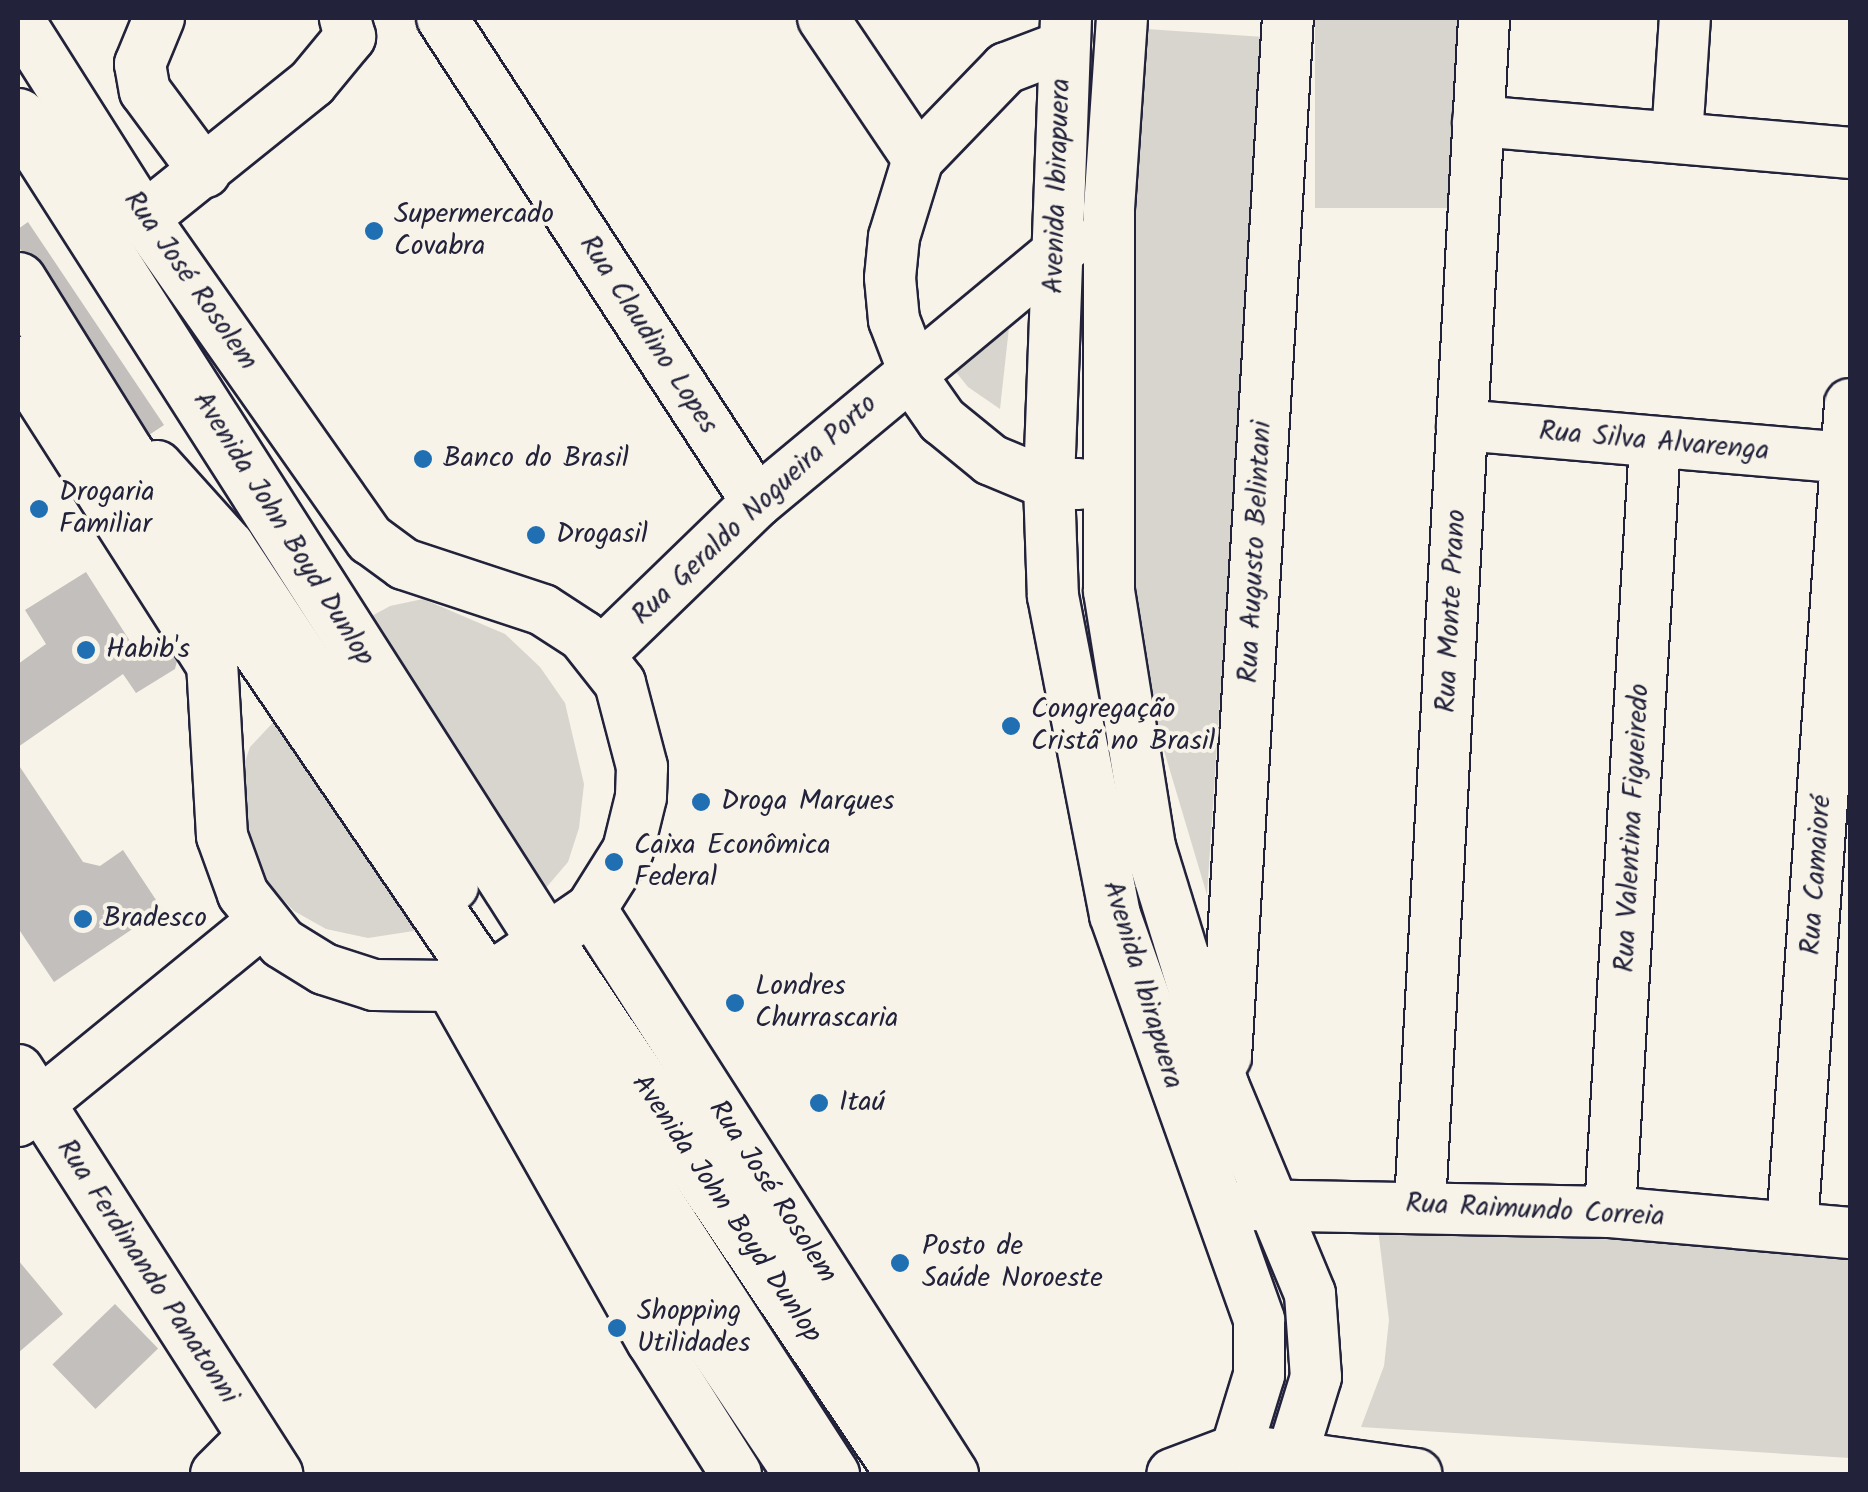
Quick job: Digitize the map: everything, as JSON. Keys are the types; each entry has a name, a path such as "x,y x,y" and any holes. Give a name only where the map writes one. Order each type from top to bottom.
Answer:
{"main road":[{"name":"Avenida John Boyd Dunlop","path":"18,116 503,965 638,1229 802,1474"},
{"name":"Avenida John Boyd Dunlop","path":"18,280 126,455 503,965 904,1474"}],"street":[{"path":"159,18 140,64 144,91 204,172"},
{"path":"144,218 312,83 350,37 345,18"},
{"name":"Rua Claudino Lopes","path":"442,18 756,502"},
{"path":"822,18 918,159"},
{"name":"Avenida Ibirapuera","path":"1122,18 1109,209 1104,485 1109,591 1150,847 1224,1087 1298,1258 1316,1331 1316,1377 1265,1460"},
{"name":"Rua Augusto Belintani","path":"1224,1087 1288,18"},
{"name":"Rua Monte Prano","path":"1420,1204 1484,18"},
{"path":"1677,137 1684,18"},
{"name":"Rua José Rosolem","path":"31,25 144,218 370,539 404,564 524,600 600,654"},
{"path":"1065,32 1006,68 918,159 894,237 890,278 894,320 912,367 942,420 990,460 1048,484 1104,485"},
{"name":"Avenida Ibirapuera","path":"1065,32 1048,484 1052,596 1115,916 1260,1320 1265,1460"},
{"path":"1478,121 1850,153"},
{"path":"18,152 503,965 879,1474"},
{"name":"Rua Geraldo Nogueira Porto","path":"600,654 756,502 912,367 1109,209"},
{"path":"18,259 143,451 230,546 834,1474"},
{"path":"18,362 202,643 218,699 222,836 242,894 262,922 324,969 396,988 503,965 592,909 628,850 642,767 630,708 600,654"},
{"name":"Rua Camaioré","path":"1792,1227 1850,404"},
{"name":"Rua Silva Alvarenga","path":"1462,425 1847,458"},
{"name":"Rua Valentina Figueiredo","path":"1610,1212 1655,444"},
{"name":"Rua José Rosolem","path":"592,909 953,1474"},
{"path":"25,1098 262,922"},
{"path":"503,965 652,1341 736,1474"},
{"name":"Rua Ferdinando Panatonni","path":"25,1098 265,1456"},
{"name":"Rua Raimundo Correia","path":"1218,1205 1420,1204 1610,1212 1850,1233"},
{"path":"216,1474 265,1456"},
{"path":"1172,1474 1265,1460 1416,1474"}],"shaded area":[{"path":"1315,18 1472,18 1472,208 1315,208"},
{"path":"1132,28 1264,37 1207,895 1129,633"},
{"path":"1013,291 1000,409 968,387 943,356"},
{"path":"423,599 505,634 540,667 565,703 584,784 579,828 568,862 533,903 350,628 390,606"},
{"path":"283,712 433,928 368,938 326,929 294,911 271,887 249,855 238,782 250,747"},
{"path":"1378,1229 1850,1242 1850,1458 1361,1427 1384,1366 1389,1320"}],"building":[{"path":"28,222 164,425 146,437 18,246 18,229"},
{"name":"Habib's","path":"86,572 140,657 167,640 178,657 175,669 136,693 123,674 18,747 18,664 46,644 25,610"},
{"name":"Bradesco","path":"18,764 83,862 100,866 123,850 162,909 54,982 18,928"},
{"path":"18,1260 63,1314 18,1353"},
{"path":"115,1304 158,1349 95,1409 52,1364"}],"place":[{"name":"Supermercado Covabra","path":"374,231"},
{"name":"Banco do Brasil","path":"423,459"},
{"name":"Drogaria Familiar","path":"39,509"},
{"name":"Drogasil","path":"536,535"},
{"name":"Habib's","path":"86,650"},
{"name":"Congregação Cristã no Brasil","path":"1011,726"},
{"name":"Droga Marques","path":"701,802"},
{"name":"Caixa Econômica Federal","path":"614,862"},
{"name":"Bradesco","path":"83,919"},
{"name":"Londres Churrascaria","path":"735,1003"},
{"name":"Itaú","path":"819,1103"},
{"name":"Posto de Saúde Noroeste","path":"900,1263"},
{"name":"Shopping Utilidades","path":"617,1328"}]}
